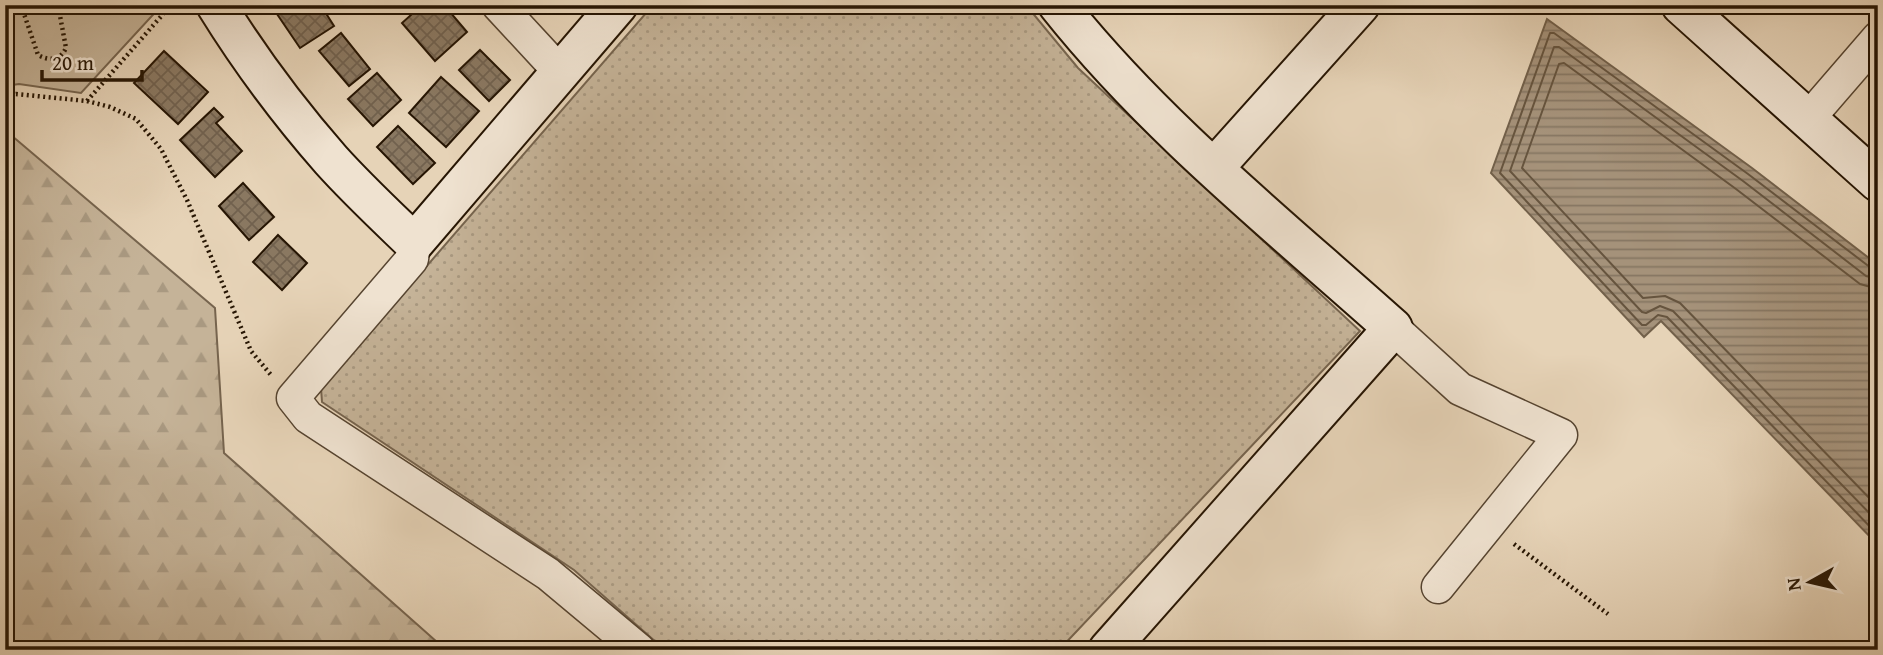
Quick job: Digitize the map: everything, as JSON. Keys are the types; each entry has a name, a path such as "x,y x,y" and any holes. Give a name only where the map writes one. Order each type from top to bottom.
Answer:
{"street":[{"path":"216,5 247,56 289,110 333,162 414,243"},
{"path":"498,5 560,72"},
{"path":"618,5 414,243 412,259 293,398 308,417 548,573 639,650"},
{"path":"1058,5 1150,106 1214,168 1460,388 1561,435 1438,587"},
{"path":"1214,168 1360,5"},
{"path":"1681,5 1878,182"},
{"path":"1808,119 1878,38"},
{"path":"1108,650 1393,328"}],"path":[{"path":"21,5 38,55 46,59 56,59 63,55 66,48 58,5"},
{"path":"87,101 171,5"},
{"path":"5,96 16,94 87,101 110,107 135,119 161,149 187,200 251,351 293,398"},
{"path":"1488,524 1608,614"}],"green space":[{"path":"5,5 162,5 81,93 19,84 5,86"},
{"path":"653,5 1026,5 1078,68 1360,331 1059,650 665,650 574,570 322,402 321,388"},
{"path":"5,130 215,308 224,453 446,650 5,650"}],"water":[{"path":"1547,19 1752,168 1878,265 1878,545 1661,321 1644,337 1491,173"}],"building":[{"path":"290,5 328,5 332,11 327,15 334,26 300,48 277,14"},
{"path":"422,5 444,5 467,32 435,61 402,23"},
{"path":"341,33 370,69 349,86 319,51"},
{"path":"480,50 510,80 489,101 459,70"},
{"path":"164,51 208,92 178,124 134,83"},
{"path":"377,73 401,100 373,126 348,99"},
{"path":"441,77 479,111 446,147 409,113"},
{"path":"214,108 223,117 216,123 242,151 215,177 180,140"},
{"path":"398,126 435,163 413,184 377,147"},
{"path":"243,183 274,217 249,240 219,206"},
{"path":"278,235 307,263 282,290 253,262"}]}
